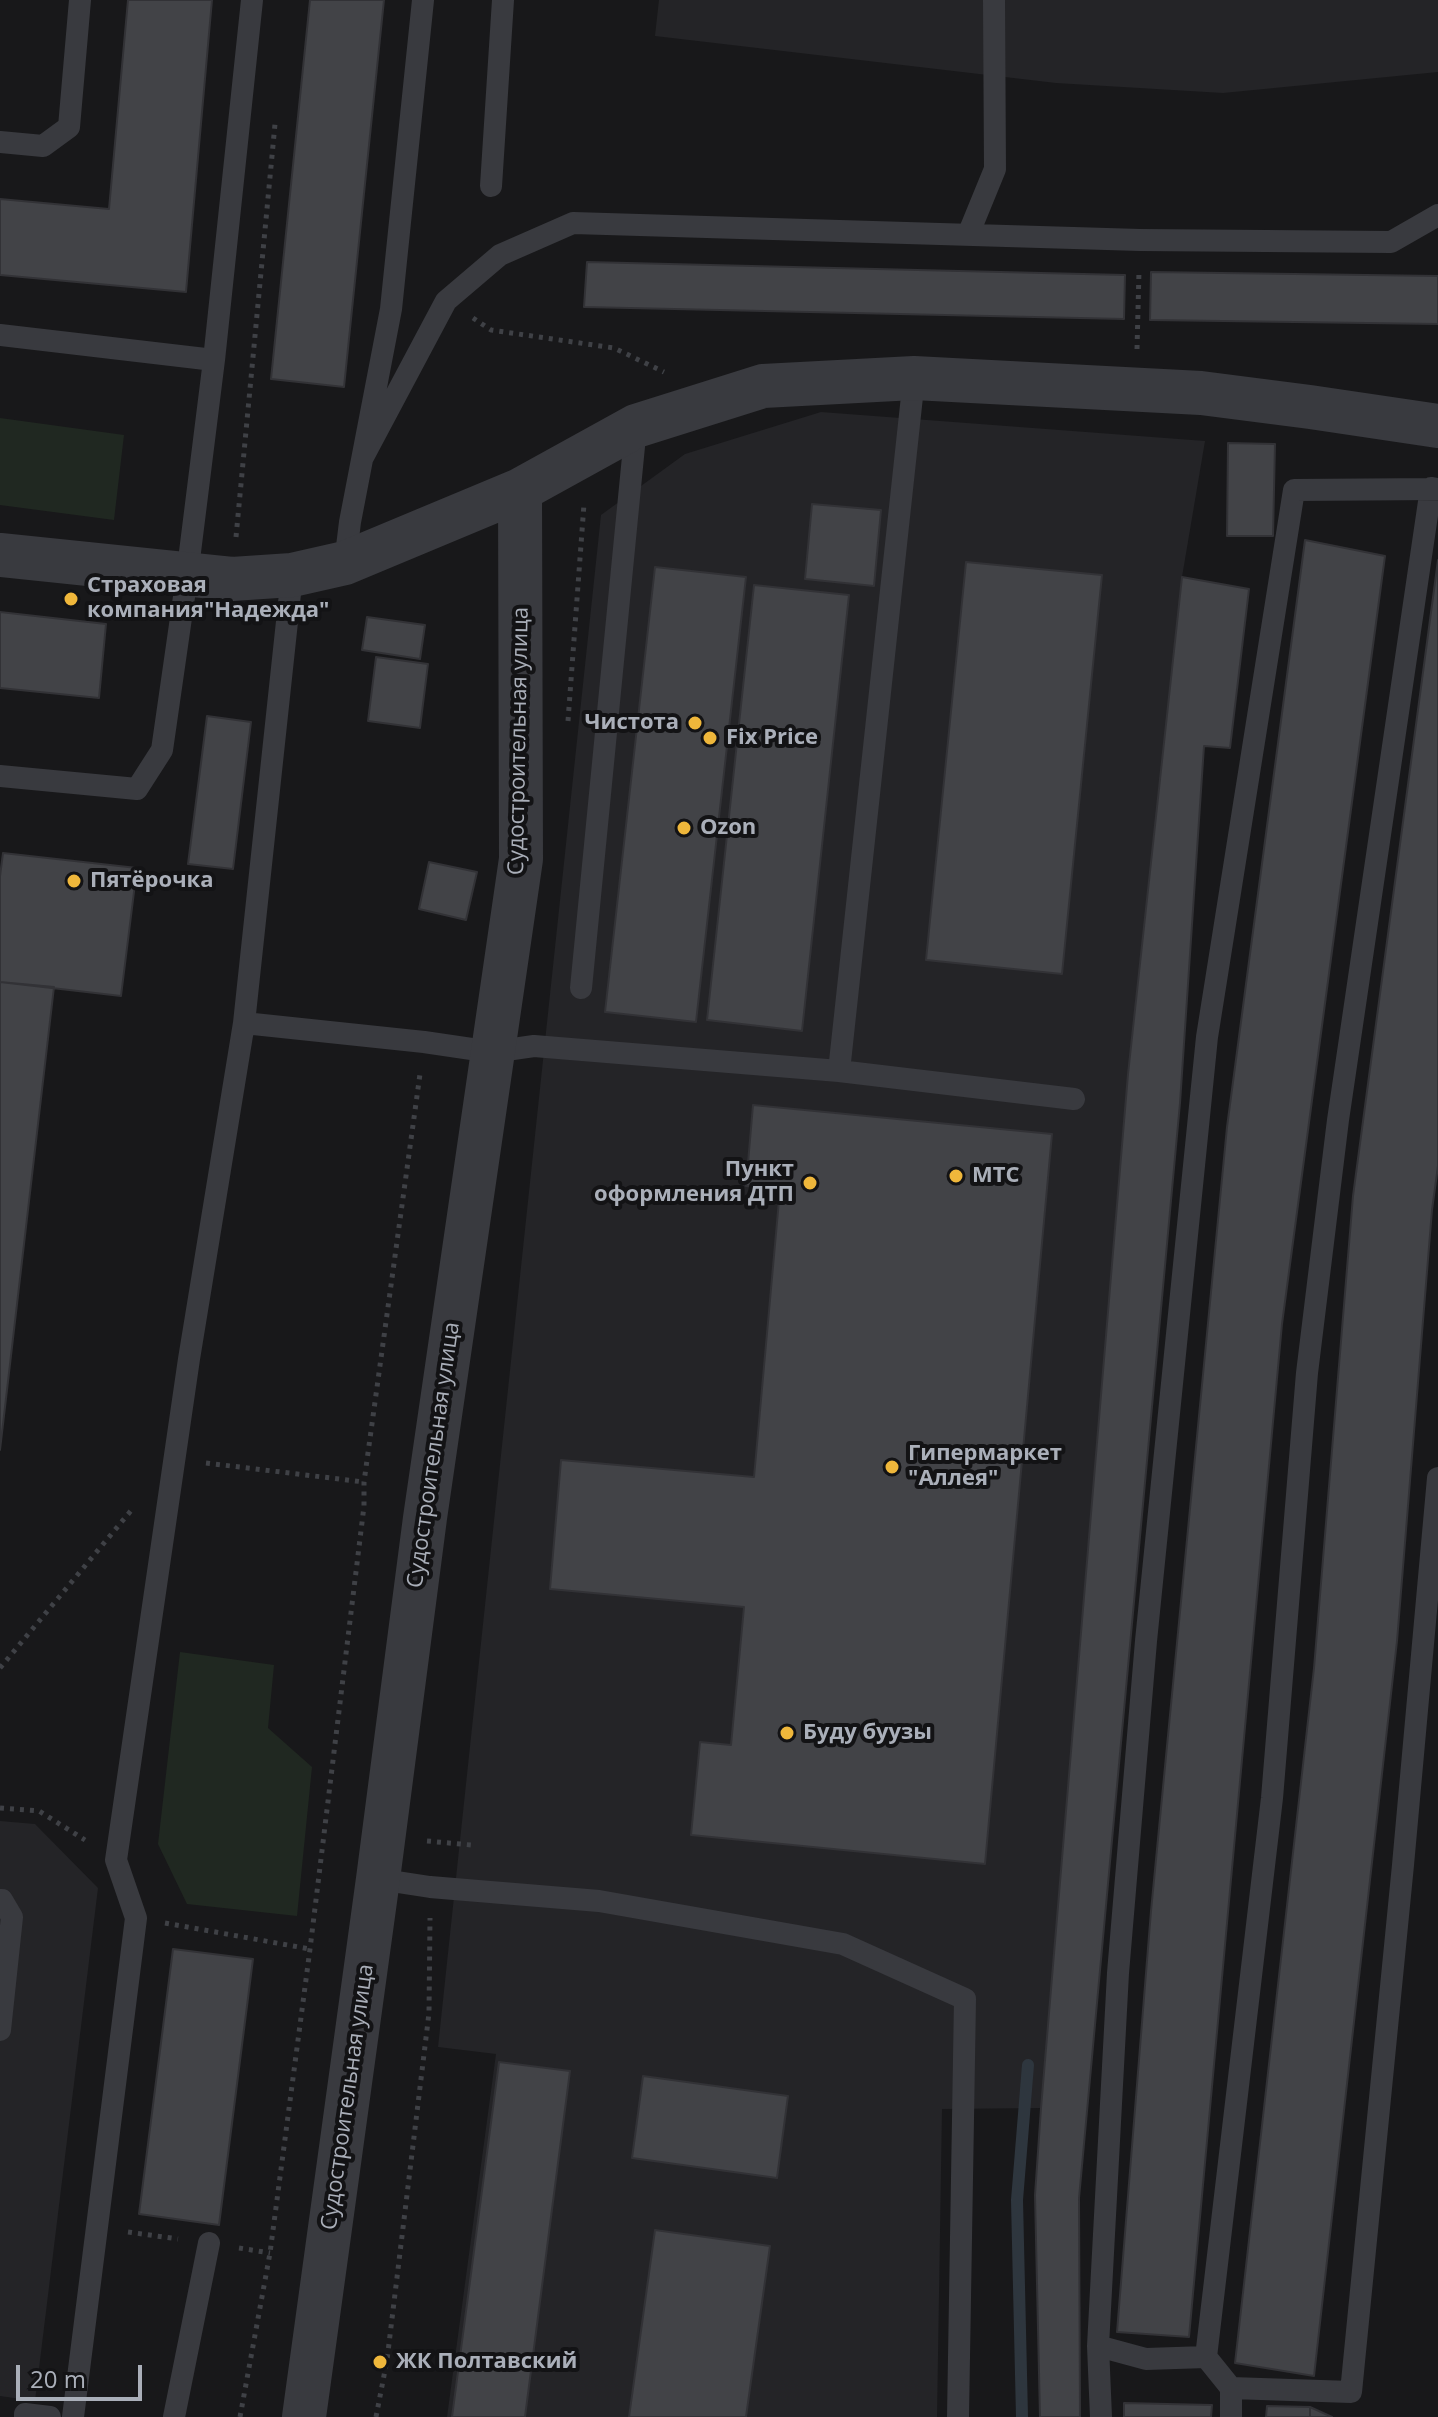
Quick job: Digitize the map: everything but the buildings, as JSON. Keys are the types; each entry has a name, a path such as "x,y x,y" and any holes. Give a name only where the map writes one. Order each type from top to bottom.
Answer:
{"street":[{"path":"0,555 187,576 232,579 292,575 345,563 520,490 636,426 763,386 914,378 1201,393 1438,426"},
{"name":"Судостроительная улица","path":"304,2417 425,1518 521,859 520,490"}],"lane":[{"path":"0,142 43,146 69,127 80,0"},
{"path":"0,776 137,789 162,750 214,360 252,0"},
{"path":"345,563 391,309 423,0"},
{"path":"491,186 503,0"},
{"path":"968,235 995,169 994,0"},
{"path":"363,457 446,301 500,255 573,223 1140,240 1391,242 1438,215"},
{"path":"0,335 214,360"},
{"path":"839,1071 914,378"},
{"path":"581,988 636,426"},
{"path":"1101,2417 1098,2346 1118,1973 1138,1736 1207,1037 1294,490 1434,489 1338,1120 1307,1373 1272,1798 1206,2357 1231,2388 1231,2417"},
{"path":"73,2417 136,1918 116,1860 174,1459 244,1023 292,575"},
{"path":"244,1023 492,1052 534,1046 839,1071 1074,1099"},
{"path":"1231,2388 1351,2392 1438,1478"},
{"path":"378,1879 430,1887 599,1901 843,1944 965,1999 958,2417"},
{"path":"0,1900 12,1917 0,2030"},
{"path":"174,2417 209,2243"},
{"path":"1098,2346 1146,2359 1206,2357"},
{"path":"25,2417 25,2414 50,2417"}],"path":[{"path":"232,579 277,110"},
{"path":"1137,362 1140,240"},
{"path":"446,301 491,330 614,348 665,373"},
{"path":"240,2417 270,2253 310,1949 364,1506 364,1482 424,1042"},
{"path":"0,1668 174,1459 364,1482"},
{"path":"0,1808 39,1811 116,1860"},
{"path":"426,1841 471,1845"},
{"path":"136,1918 310,1949"}],"shaded area":[{"path":"659,0 1438,0 1438,72 1223,93 1056,83 655,36"},
{"path":"821,412 1205,441 1182,577 1128,1074 1041,2108 942,2109 937,2417 447,2417 496,2054 438,2047 601,515 685,454"},
{"path":"0,418 124,435 114,520 0,505"},
{"path":"180,1652 274,1665 268,1728 312,1767 297,1916 187,1904 158,1844"},
{"path":"0,1821 35,1824 98,1888 35,2401 0,2396"}],"waterway":[{"path":"1022,2417 1017,2200 1028,2065"}],"place":[{"name":"Страховая компания\"Надежда\"","path":"71,599"},
{"name":"Чистота","path":"695,723"},
{"name":"Fix Price","path":"710,738"},
{"name":"Ozon","path":"684,828"},
{"name":"Пятёрочка","path":"74,881"},
{"name":"МТС","path":"956,1176"},
{"name":"Пункт оформления ДТП","path":"810,1183"},
{"name":"Гипермаркет \"Аллея\"","path":"892,1467"},
{"name":"Буду буузы","path":"787,1733"},
{"name":"ЖК Полтавский","path":"380,2362"}]}
